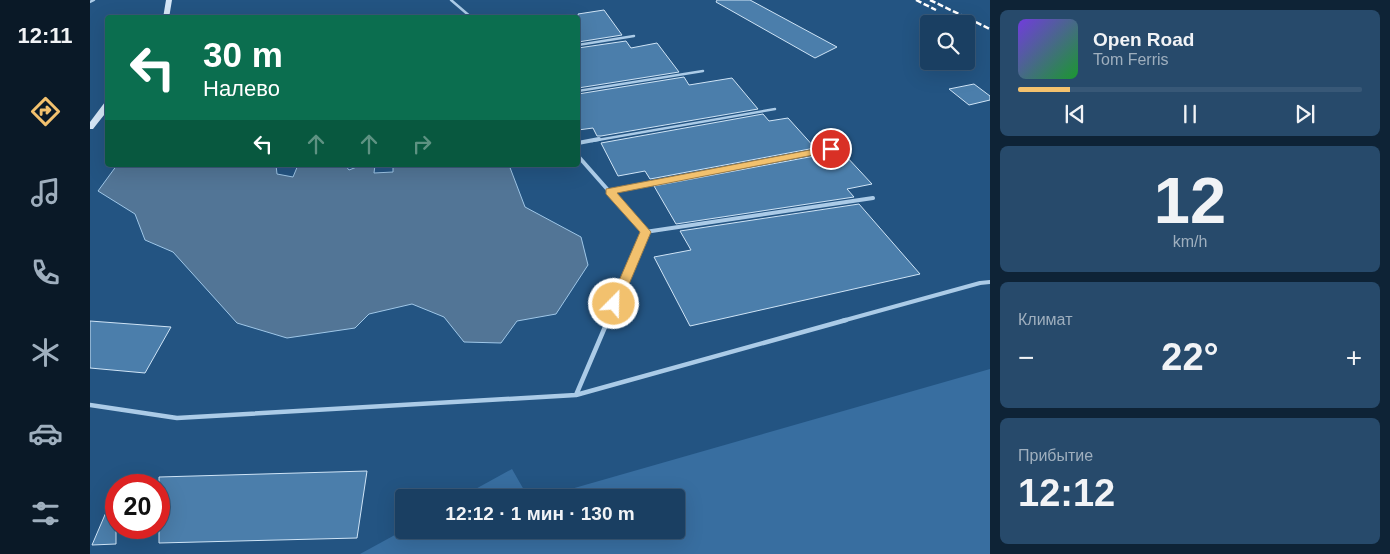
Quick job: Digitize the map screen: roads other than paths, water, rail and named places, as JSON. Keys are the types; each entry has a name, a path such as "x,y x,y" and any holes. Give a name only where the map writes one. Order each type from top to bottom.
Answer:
{"main road":[{"path":"166,15 169,0"},
{"path":"90,127 105,108"}],"lane":[{"path":"90,2 94,0"},
{"path":"451,0 468,15"},
{"path":"580,45 634,36"},
{"path":"580,91 703,71"},
{"path":"580,143 774,109"},
{"path":"609,191 831,149"},
{"path":"580,158 646,232"},
{"path":"646,232 873,198"},
{"path":"576,396 646,232"},
{"path":"90,406 177,418 576,396 970,285 990,282"}],"railway":[{"path":"916,0 936,10"},
{"path":"930,0 990,29"}]}
